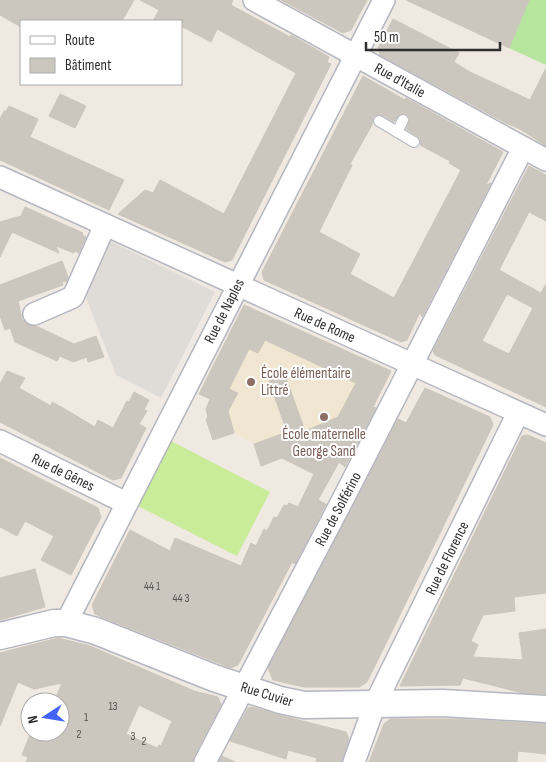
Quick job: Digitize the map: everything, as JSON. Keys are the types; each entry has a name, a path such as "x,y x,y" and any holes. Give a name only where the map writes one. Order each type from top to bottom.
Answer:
{"street":[{"name":"Rue d'Italie","path":"254,0 355,55 416,96 546,160"},
{"name":"Rue de Naples","path":"66,623 384,0"},
{"name":"Rue de Solférino","path":"205,762 342,501 523,148"},
{"name":"Rue de Rome","path":"0,177 238,285 415,358 518,413 546,425"},
{"path":"34,314 73,296 105,225"},
{"name":"Rue de Florence","path":"354,762 375,704 518,413"},
{"name":"Rue de Gênes","path":"0,441 126,503"},
{"name":"Rue Cuvier","path":"0,636 54,623 66,623 96,631 198,672 280,700 304,705 443,703 546,709"}],"lane":[{"path":"397,132 403,120"},
{"path":"379,122 414,142"}],"shaded area":[{"path":"110,241 215,292 161,398 116,375 86,297"},
{"path":"244,305 391,371 343,465 339,462 329,481 282,458 261,466 254,444 234,433 213,440 206,419 208,418 206,409 210,399 201,395 202,393 200,392"}],"green space":[{"path":"529,0 546,0 546,65 509,48"},
{"path":"169,440 270,492 237,556 136,505"}],"building":[{"path":"0,0 134,0 123,20 20,20 20,26 0,15"},
{"path":"140,0 233,0 231,5 290,37 291,35 329,57 327,62 331,64 232,260 225,262 118,214 145,190 153,193 160,180 224,214 296,73 217,29 211,42 182,27 182,20 154,20 159,10"},
{"path":"281,0 367,0 351,30 343,33"},
{"path":"406,0 529,0 509,48"},
{"path":"393,19 459,53 454,62 468,71 530,100 546,68 546,146 520,129 380,55 378,48"},
{"path":"363,76 503,152 486,185 491,183 422,317 420,312 407,340 401,342 264,280 262,272","holes":["403,113 410,119 406,129 420,138 420,145 450,161 449,163 461,170 394,298 350,274 360,254 319,232 352,165 350,164 373,123 373,117 380,114 394,122"]},
{"path":"60,94 86,106 75,128 49,116"},
{"path":"9,106 38,119 30,137 124,180 109,210 0,160 0,119"},
{"path":"529,166 546,175 546,221 529,212 499,270 541,293 546,284 546,407 435,355 433,351","holes":["507,294 533,308 509,354 482,341"]},
{"path":"25,207 83,233 82,235 86,237 79,253 56,246 59,253 12,232 0,257 0,222 21,216"},
{"path":"62,261 68,277 67,281 62,282 63,285 18,301 22,319 27,324 36,326 74,344 96,336 104,357 88,362 87,357 73,362 60,356 57,361 15,342 10,328 5,330 0,316 0,285"},
{"path":"244,305 391,371 373,407 376,408 345,467 339,462 318,500 326,504 295,564 292,562 238,665 231,668 95,614 92,605 130,530 170,551 175,538 241,566 251,543 256,546 264,529 267,531 274,517 277,518 284,505 287,506 289,503 298,507 314,474 282,458 261,466 254,444 287,432 269,381 285,375 305,431 338,417 356,383 265,340 258,353 249,349 229,389 238,393 228,411 234,433 213,440 206,419 208,418 206,409 210,399 199,394"},
{"path":"7,371 25,378 19,388 51,406 52,402 95,427 98,420 113,428 127,401 129,402 134,392 149,400 144,410 147,411 139,424 146,428 121,478 113,480 0,422 0,384"},
{"path":"425,388 490,417 493,425 367,682 359,687 304,687 273,680 268,668 398,419 406,423"},
{"path":"528,435 546,443 546,593 514,597 515,611 483,615 471,641 478,645 473,657 523,660 519,633 546,629 546,694 523,693 463,678 460,685 400,686 522,436"},
{"path":"0,458 98,508 101,517 71,575 41,560 54,536 25,521 17,536 0,527"},
{"path":"35,569 45,607 0,620 0,578"},
{"path":"58,638 90,646 194,691 218,697 221,705 194,756 193,762 26,762 28,757 22,755 27,742 70,742 70,692 58,692 62,683 34,689 18,682 0,726 0,653","holes":["139,705 172,721 161,746 159,745 157,748 126,734"]},
{"path":"252,707 346,732 349,739 342,762 316,762 317,758 288,750 286,759 230,741 248,708"},
{"path":"390,719 454,719 546,724 546,754 518,751 517,762 369,762 384,724"},
{"path":"222,756 235,762 219,762"}],"place":[{"name":"École élémentaire Littré","path":"251,382"},
{"name":"École maternelle George Sand","path":"324,417"}]}
